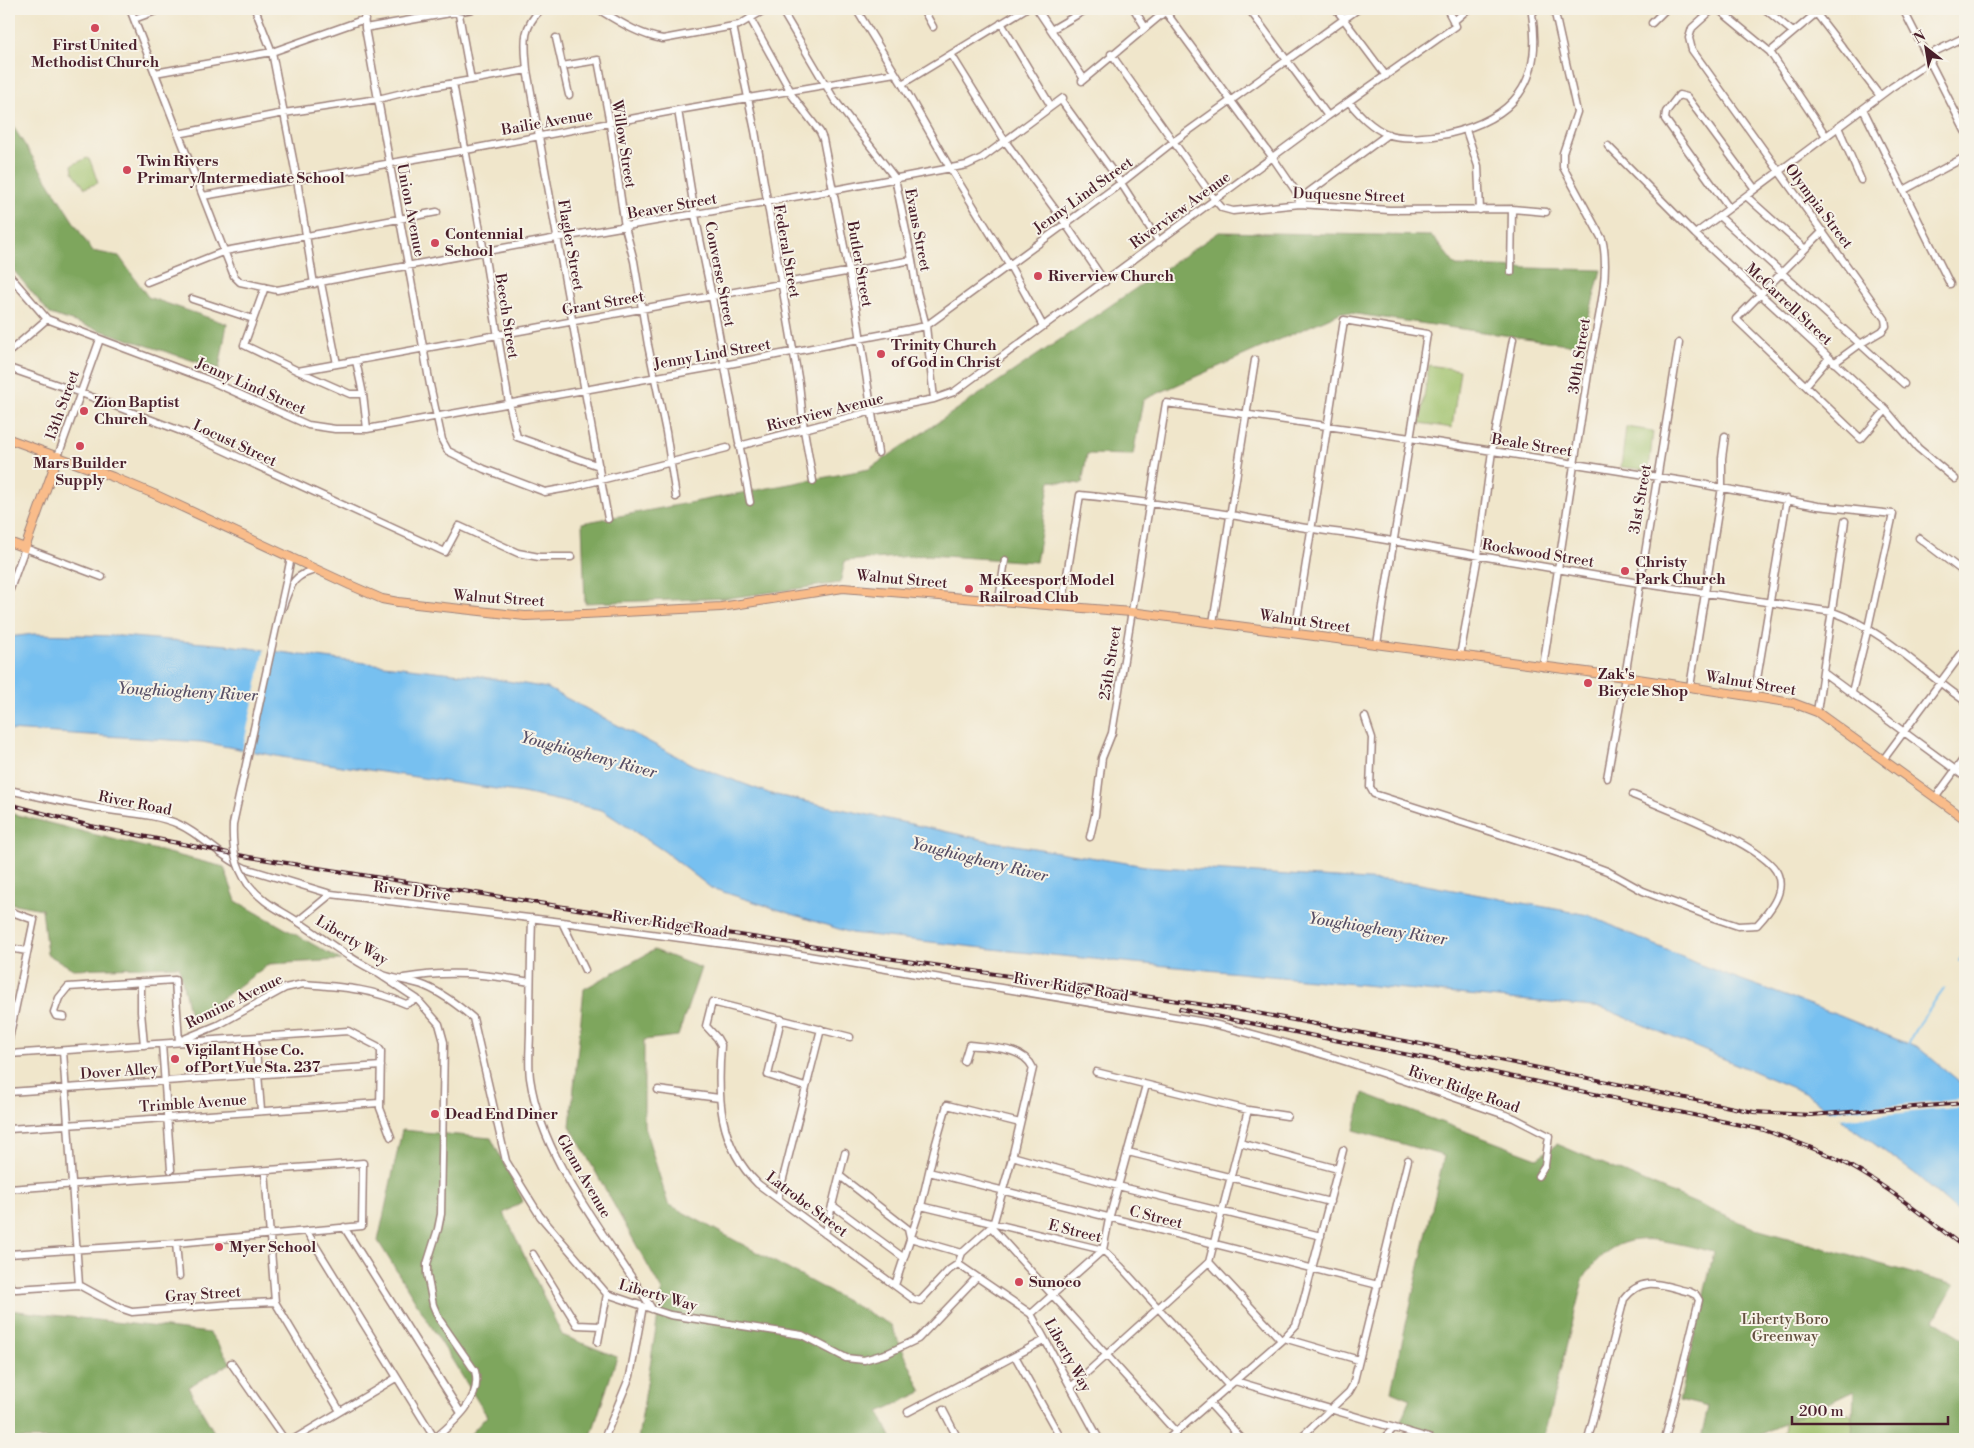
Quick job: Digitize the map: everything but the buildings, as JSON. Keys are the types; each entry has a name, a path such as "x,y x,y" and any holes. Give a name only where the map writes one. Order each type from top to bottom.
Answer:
{"main road":[{"name":"Walnut Street","path":"9,439 154,494 368,593 398,602 525,616 721,607 843,588 1131,612 1625,677 1793,703 1817,712 1965,819"},
{"name":"13th Street","path":"24,548 58,456"},
{"path":"9,542 24,548"}],"street":[{"path":"130,9 224,251"},
{"path":"134,19 161,9"},
{"path":"255,9 272,52 306,236 337,364"},
{"name":"Union Avenue","path":"364,9 365,28 389,163 442,440 448,451 484,469 545,492 602,480"},
{"path":"365,28 458,10 473,9"},
{"name":"Flagler Street","path":"541,9 531,20 525,34 527,70 608,519"},
{"path":"598,9 626,26 654,38 663,39 739,25 766,9"},
{"name":"Evans Street","path":"781,9 834,99 895,178 917,292 926,326 934,399"},
{"path":"856,9 1009,264 1043,326"},
{"path":"923,9 933,27"},
{"path":"902,84 1025,9"},
{"path":"1037,9 1083,80 1111,54 1166,10 1273,158 1297,194 1300,204"},
{"path":"1051,30 1087,9"},
{"path":"1134,9 1145,27"},
{"path":"1249,9 1328,116"},
{"path":"1336,9 1386,76"},
{"name":"Jenny Lind Street","path":"9,275 47,319 206,379 308,426 335,429 367,429 926,326 1121,183 1173,142 1358,9"},
{"path":"1447,9 1454,24"},
{"name":"Riverview Avenue","path":"739,446 873,411 934,399 954,392 1328,116 1386,76 1454,24 1468,9"},
{"path":"1349,102 1365,120 1388,134 1410,137 1466,130 1498,116 1508,108 1526,83 1533,63 1532,14 1536,9"},
{"path":"1555,12 1561,9"},
{"path":"1652,23 1666,9"},
{"name":"Olympia Street","path":"1713,9 1692,28 1689,38 1692,50 1885,319 1886,326 1882,331 1832,360 1806,385"},
{"path":"1718,9 1770,52 1826,136"},
{"path":"1765,9 1793,32"},
{"path":"1906,9 1965,131"},
{"path":"458,10 471,80"},
{"path":"1770,52 1816,10 1880,96"},
{"name":"30th Street","path":"1543,667 1606,273 1605,251 1602,239 1562,167 1562,153 1576,112 1567,61 1555,12"},
{"name":"Butler Street","path":"750,18 789,90 820,132 823,139 834,190 873,411 878,453"},
{"path":"155,73 272,52 365,19"},
{"path":"1001,23 1051,106"},
{"name":"Federal Street","path":"733,26 793,351 813,481"},
{"path":"1695,234 1930,58 1965,37"},
{"path":"556,38 569,95"},
{"path":"951,54 1005,141 1065,223 1105,282"},
{"name":"Duquesne Street","path":"1111,54 1222,208 1232,211 1300,204 1389,210 1512,209 1546,212"},
{"name":"Willow Street","path":"562,66 598,60 610,124 625,227 634,261 676,497"},
{"path":"178,134 284,113 378,99 527,70"},
{"name":"Bailie Avenue","path":"203,196 610,124 789,90 895,73"},
{"name":"Beech Street","path":"453,83 509,403 517,437 599,466"},
{"path":"1730,208 1665,119 1666,112 1679,95 1687,97 1755,189"},
{"name":"Beaver Street","path":"224,251 234,276 240,282 277,290 318,284 557,238 695,215 950,168 978,161 1062,99 1121,183"},
{"path":"1863,109 1950,284"},
{"name":"Converse Street","path":"678,110 695,215 750,502"},
{"path":"1838,127 1861,180"},
{"path":"1466,130 1478,166 1480,210"},
{"path":"1300,204 1309,192 1388,134"},
{"name":"McCarrell Street","path":"1608,146 1695,234 1886,410 1918,448 1955,479"},
{"path":"1904,190 1965,157"},
{"path":"1121,183 1159,242"},
{"path":"1746,196 1805,249"},
{"path":"1511,272 1512,209"},
{"path":"147,282 224,251 437,212"},
{"path":"1719,216 1904,384"},
{"path":"1823,231 1736,318 1861,438 1886,410"},
{"name":"Grant Street","path":"298,371 912,260"},
{"path":"265,287 244,344 350,394 362,394"},
{"path":"192,299 253,319"},
{"path":"9,352 47,319"},
{"path":"1295,634 1344,320 1426,334 1377,644"},
{"path":"1460,656 1478,556 1492,451 1513,339"},
{"name":"13th Street","path":"58,456 100,340"},
{"name":"31st Street","path":"1607,778 1679,343"},
{"path":"1213,623 1255,360"},
{"path":"356,361 367,429"},
{"name":"Locust Street","path":"9,368 81,393 186,434 445,552 459,526 518,553 571,557"},
{"name":"Beale Street","path":"1166,403 1247,413 1410,438 1787,498 1818,506 1893,514 1868,628"},
{"name":"25th Street","path":"1090,837 1095,815 1102,758 1112,733 1166,403"},
{"path":"1690,687 1722,488 1725,436"},
{"path":"602,480 726,448"},
{"name":"Rockwood Street","path":"1062,606 1080,495 1230,515 1311,530 1351,534 1639,583 1833,612 1852,618 1868,628 1965,701"},
{"path":"1754,697 1787,498"},
{"path":"1817,712 1845,521"},
{"path":"1919,538 1965,573"},
{"path":"24,548 102,577"},
{"name":"13th Street","path":"9,592 24,548"},
{"name":"Liberty Way","path":"291,557 289,582 278,619 233,824 232,839 235,857 241,874 258,896 320,937 377,972 426,986 473,1018 506,1161 540,1216 607,1294 670,1315 802,1335 846,1358 864,1360 888,1353 918,1339 976,1278 1031,1314 1099,1439"},
{"path":"999,600 1005,560"},
{"path":"289,582 305,572 317,570"},
{"path":"1852,692 1868,628"},
{"path":"1883,760 1965,649"},
{"path":"1824,673 1965,777"},
{"path":"1365,717 1372,738 1370,787 1374,794 1561,854 1607,871 1643,891 1738,926 1757,925 1768,913 1779,892 1779,876 1775,867 1763,856 1693,820 1633,796"},
{"path":"1935,798 1965,757"},
{"name":"River Road","path":"9,790 74,804 164,819 180,824 207,842 232,863 331,894"},
{"path":"298,922 331,894"},
{"name":"River Drive","path":"331,894 532,918"},
{"path":"9,911 34,920 9,1039"},
{"name":"River Ridge Road","path":"532,918 784,952 1204,1022 1246,1032 1365,1068 1514,1118 1533,1127 1549,1136 1545,1165 1538,1176"},
{"name":"Glenn Avenue","path":"532,918 530,1078 549,1144 582,1203 628,1269 652,1309"},
{"path":"562,922 585,970"},
{"path":"9,948 27,952"},
{"path":"307,1232 434,1439 461,1413 472,1398 477,1378 475,1371 439,1320 427,1274 428,1256 438,1229 441,1214 444,1042 439,1024 417,999 386,980 377,972"},
{"path":"401,979 448,973 488,974 530,982"},
{"path":"64,1017 56,1016 54,1012 59,998 68,987 175,980 178,1042"},
{"path":"141,982 144,1045"},
{"name":"Romine Avenue","path":"178,1042 218,1026 293,985 303,984 362,989 389,996 406,1004 417,999"},
{"name":"Latrobe Street","path":"780,1019 712,1002 706,1026 717,1038 720,1045 719,1098 728,1135 738,1158 748,1174 758,1184 913,1299 920,1301 949,1270 958,1264"},
{"path":"805,1087 768,1075 780,1019 850,1037"},
{"path":"778,1198 821,1029"},
{"name":"Romine Avenue","path":"9,1054 348,1031 380,1048 381,1066"},
{"path":"255,1038 261,1110"},
{"path":"162,1044 171,1170"},
{"path":"964,1061 969,1045 1007,1050 1022,1055 1029,1061 1032,1068 1012,1156 992,1226 962,1253 958,1264 976,1278"},
{"path":"9,1283 14,1288 79,1285 63,1051"},
{"path":"381,1066 379,1103 391,1137"},
{"name":"Dover Alley","path":"9,1092 381,1066"},
{"path":"1096,1072 1248,1110 1287,1116"},
{"path":"1031,1314 1103,1250 1109,1219 1146,1085"},
{"path":"658,1090 719,1098"},
{"name":"Trimble Avenue","path":"9,1129 379,1103"},
{"path":"895,1285 921,1206 947,1105 1020,1123"},
{"path":"1071,1387 1209,1262 1248,1110"},
{"path":"1240,1143 1338,1169"},
{"path":"1168,1439 1283,1339 1296,1325 1344,1150"},
{"path":"1128,1152 1232,1176 1330,1202"},
{"path":"825,1234 845,1153"},
{"path":"1012,1156 1118,1186 1321,1236"},
{"path":"1299,1439 1350,1392 1408,1160"},
{"path":"9,1189 363,1163 362,1226 319,1228 307,1232 176,1243 9,1254"},
{"path":"265,1170 275,1302 340,1411"},
{"name":"C Street","path":"929,1172 1109,1219 1378,1285"},
{"path":"840,1176 908,1229 910,1238"},
{"path":"832,1205 904,1258"},
{"name":"E Street","path":"921,1206 992,1226 1103,1250 1121,1267 1158,1309 1232,1383"},
{"path":"992,1226 1176,1432"},
{"path":"344,1227 461,1413"},
{"path":"910,1238 962,1253"},
{"path":"176,1243 179,1276"},
{"path":"533,1254 576,1325 601,1326"},
{"path":"1209,1262 1283,1339 1359,1360"},
{"path":"1588,1439 1624,1299 1632,1289 1646,1283 1690,1292 1696,1295 1699,1300 1665,1439"},
{"name":"Gray Street","path":"79,1285 122,1309 132,1312 275,1302"},
{"path":"598,1342 607,1294"},
{"path":"604,1439 630,1376 643,1306"},
{"path":"908,1412 1045,1340"},
{"path":"1015,1356 1061,1439"},
{"path":"232,1363 284,1439"},
{"path":"294,1439 396,1378"},
{"path":"1232,1383 1432,1439"},
{"path":"1208,1403 1242,1439"},
{"path":"943,1410 958,1439"},
{"path":"1383,1439 1394,1428"}],"green space":[{"path":"9,120 92,251 119,256 148,297 227,324 219,369 50,314 9,265"},
{"path":"87,158 90,160 98,183 85,188 73,172 72,165"},
{"path":"1219,232 1432,236 1456,266 1601,270 1581,346 1342,312 1143,400 1133,455 1087,454 1082,484 1050,481 1036,562 927,555 845,561 840,583 729,598 585,603 582,523 869,469"},
{"path":"1429,365 1460,370 1452,428 1420,423"},
{"path":"1626,427 1653,431 1649,470 1621,467"},
{"path":"9,813 224,867 236,901 341,960 269,964 191,1021 179,966 73,969 47,954 42,909 9,903"},
{"path":"654,950 701,968 678,1036 644,1040 644,1125 668,1204 891,1325 922,1392 879,1412 892,1439 638,1439 662,1291 570,1126 584,989"},
{"name":"Liberty Boro Greenway","path":"1363,1093 1537,1158 1557,1144 1756,1229 1954,1285 1934,1320 1965,1339 1965,1439 1852,1439 1854,1391 1751,1439 1701,1439 1708,1407 1679,1400 1714,1252 1658,1240 1625,1242 1610,1249 1596,1262 1583,1280 1543,1439 1450,1439 1399,1425 1410,1399 1391,1391 1444,1156 1354,1130"},
{"path":"402,1130 491,1138 523,1201 504,1213 562,1335 617,1357 590,1439 466,1439 487,1416 378,1241"},
{"path":"9,1310 210,1333 231,1363 188,1387 218,1439 9,1439"},
{"path":"1810,1407 1850,1413 1860,1422 1855,1439 1782,1439 1786,1412"}],"water":[{"name":"Youghiogheny River","path":"34,634 120,636 227,645 478,676 547,688 693,765 771,794 990,841 1145,866 1415,883 1588,915 1698,964 1840,1016 1920,1049 1965,1086 1965,1218 1914,1173 1805,1093 1603,1008 1010,951 851,933 711,888 664,851 602,810 523,793 282,757 202,742 9,730 9,637"}],"pier":[{"path":"265,647 276,649 252,754 242,752"},
{"path":"1965,1099 1965,1107 1848,1118 1836,1119 1827,1111"}],"waterway":[{"path":"1959,961 1965,951"},
{"path":"1907,1045 1915,1030 1944,989"}],"railway":[{"path":"9,804 91,826 249,857 873,956 1246,1011 1421,1044 1754,1112 1811,1115 1965,1103"},
{"path":"1180,1009 1434,1060 1764,1130 1818,1150 1852,1167 1902,1200 1965,1248"}],"place":[{"name":"First United Methodist Church","path":"95,28"},
{"name":"Twin Rivers Primary/Intermediate School","path":"127,170"},
{"name":"Contennial School","path":"435,243"},
{"name":"Riverview Church","path":"1038,276"},
{"name":"Trinity Church of God in Christ","path":"881,354"},
{"name":"Zion Baptist Church","path":"84,411"},
{"name":"Mars Builder Supply","path":"80,446"},
{"name":"Christy Park Church","path":"1625,571"},
{"name":"McKeesport Model Railroad Club","path":"969,589"},
{"name":"Zak's Bicycle Shop","path":"1588,683"},
{"name":"Vigilant Hose Co. of Port Vue Sta. 237","path":"175,1059"},
{"name":"Dead End Diner","path":"435,1114"},
{"name":"Myer School","path":"219,1247"},
{"name":"Sunoco","path":"1019,1282"}]}
